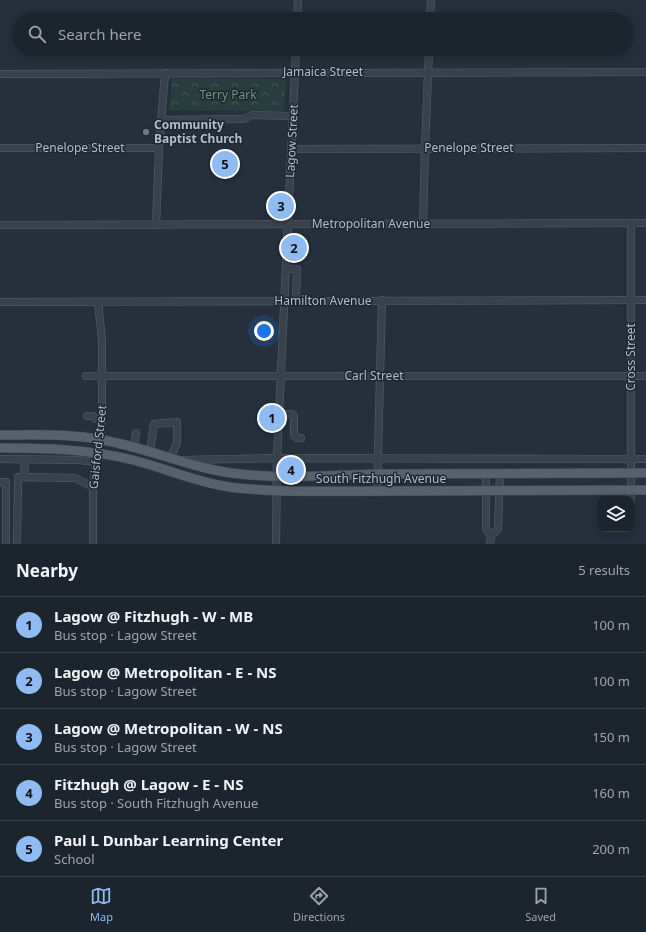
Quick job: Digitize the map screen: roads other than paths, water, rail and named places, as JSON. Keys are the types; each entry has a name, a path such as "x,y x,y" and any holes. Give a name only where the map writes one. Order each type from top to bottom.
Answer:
{"main road":[{"name":"South Fitzhugh Avenue","path":"0,435 68,435 100,439 134,447 214,470 241,474 277,476 646,473"},
{"name":"South Fitzhugh Avenue","path":"0,448 44,448 97,452 134,460 212,484 235,488 277,490 500,491 631,495 646,490"}],"street":[{"path":"297,12 298,0"},
{"path":"430,12 431,0"},
{"name":"Lagow Street","path":"276,544 280,377 296,56"},
{"path":"423,224 429,56"},
{"name":"Jamaica Street","path":"0,74 646,72"},
{"path":"156,225 165,73"},
{"path":"162,120 244,119 252,115 293,116"},
{"name":"Penelope Street","path":"0,148 160,148"},
{"name":"Penelope Street","path":"292,148 646,148"},
{"name":"Cross Street","path":"631,223 631,495"},
{"name":"Metropolitan Avenue","path":"0,225 646,223"},
{"path":"286,269 297,269 296,301"},
{"path":"285,287 296,287"},
{"path":"377,491 382,300"},
{"name":"Hamilton Avenue","path":"0,302 646,300"},
{"name":"Gaisford Street","path":"93,544 93,487 102,420 103,377 102,340 98,302"},
{"name":"Carl Street","path":"86,376 646,376"},
{"path":"279,414 292,414 294,416 294,435 297,438 301,438"},
{"path":"87,416 93,416 96,420 102,420"},
{"path":"150,452 154,424 177,422 177,443 174,459"},
{"path":"134,447 136,433"},
{"path":"0,459 79,460 96,462"},
{"path":"24,477 25,459"},
{"name":"South Fitzhugh Avenue","path":"174,459 646,459"},
{"path":"486,474 486,529 491,536"},
{"path":"490,544 491,536 498,529 500,474"},
{"path":"17,544 18,477 76,478 93,487"},
{"path":"0,482 6,482 6,544"}],"place":[{"name":"Community Baptist Church","path":"146,132"},
{"name":"Paul L Dunbar Learning Center","path":"225,164"},
{"name":"Lagow @ Metropolitan - W - NS","path":"281,206"},
{"name":"Lagow @ Metropolitan - E - NS","path":"294,248"},
{"name":"Lagow @ Fitzhugh - W - MB","path":"272,418"},
{"name":"Fitzhugh @ Lagow - E - NS","path":"291,470"}],"park label":[{"name":"Terry Park","path":"228,95"}]}
